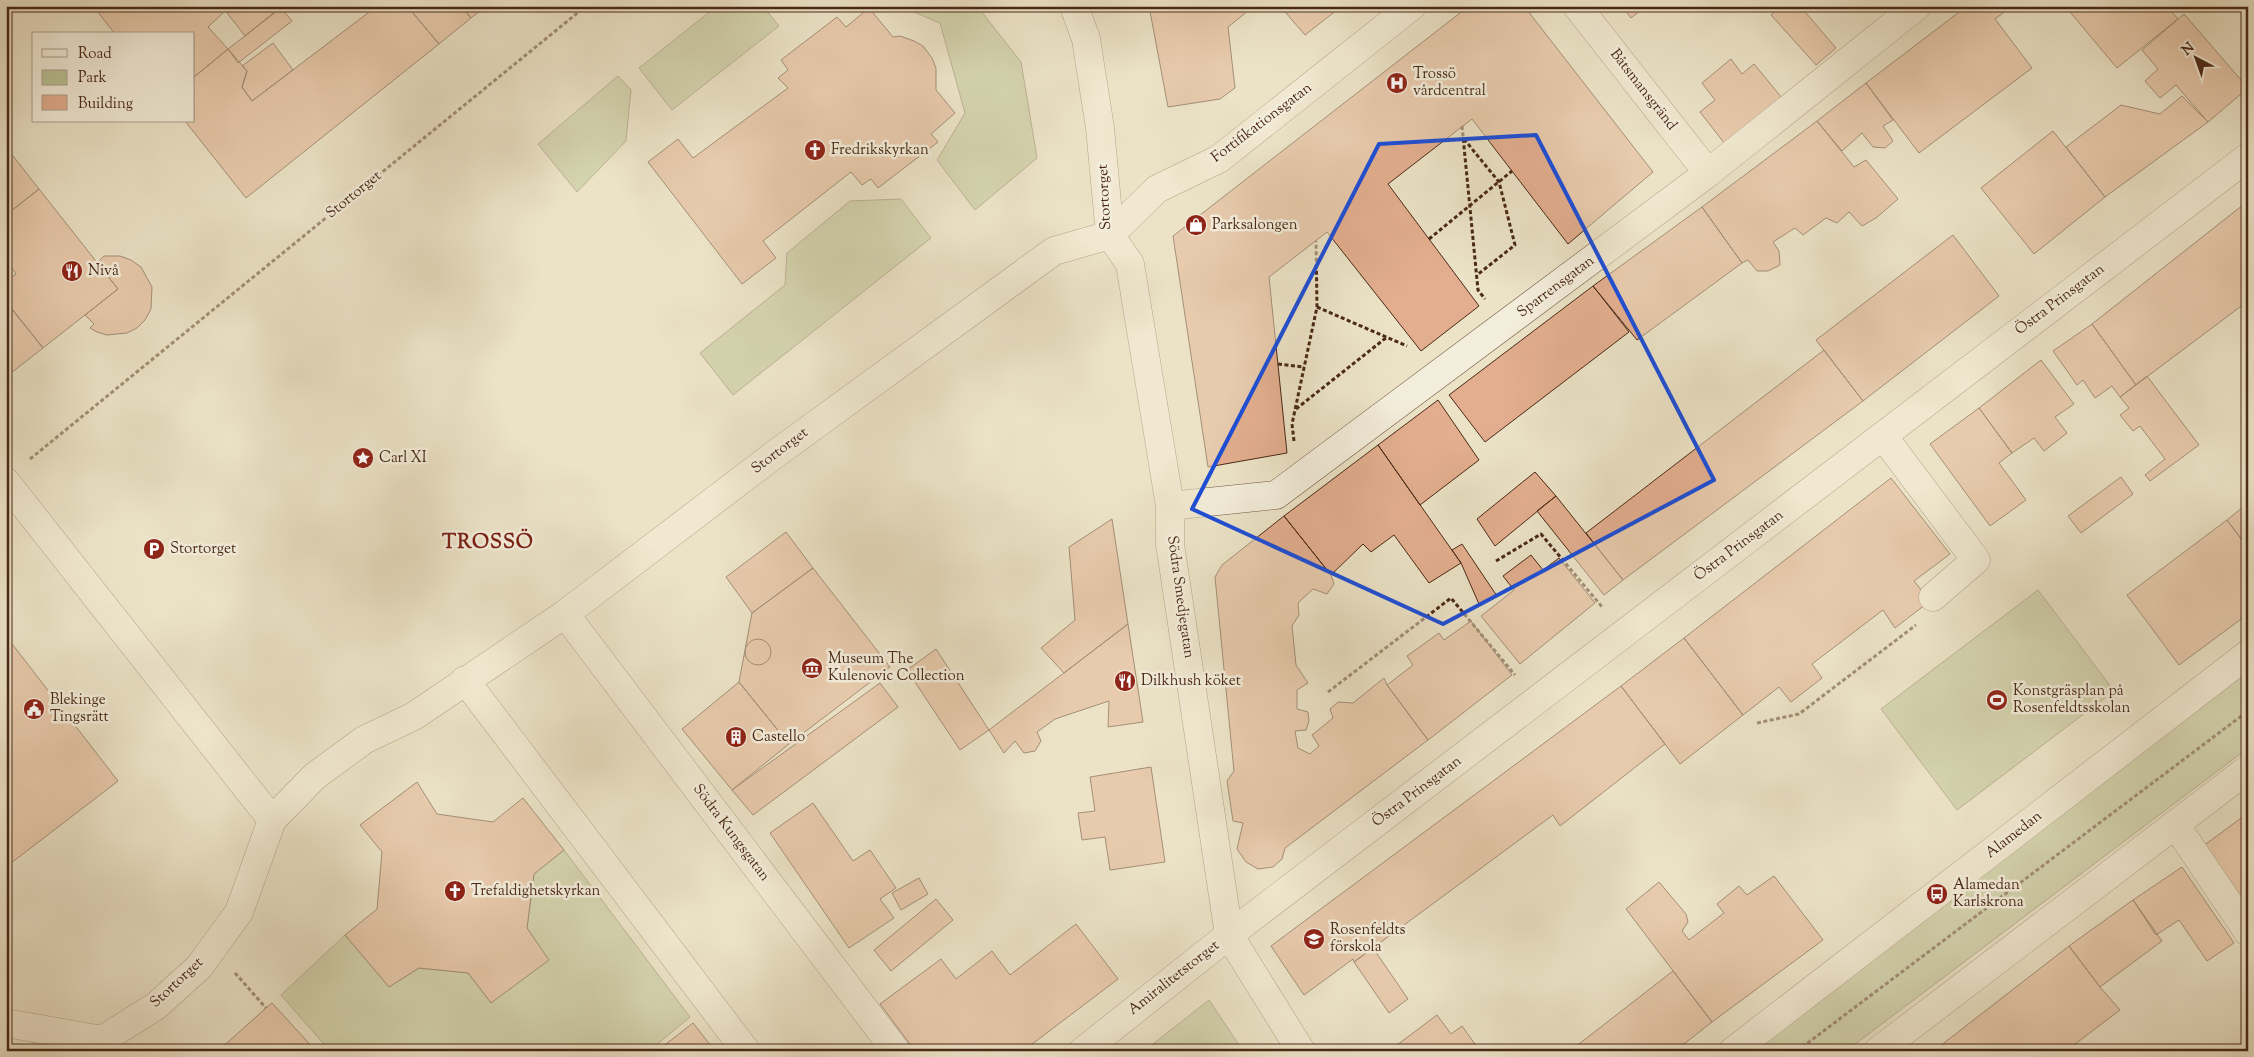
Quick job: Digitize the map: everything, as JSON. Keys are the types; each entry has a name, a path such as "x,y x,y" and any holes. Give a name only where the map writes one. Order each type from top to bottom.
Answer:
{"street":[{"name":"Stortorget","path":"6,1023 102,1040 156,1006 199,967 238,912 272,820 315,776 364,740 414,716 565,614 774,455 1054,251 1110,235 1100,128 1086,39 1074,6"},
{"name":"Fortifikationsgatan","path":"1110,235 1157,189 1219,159 1412,6"},
{"name":"Båtsmansgränd","path":"1577,6 1708,173"},
{"name":"Sparrensgatan","path":"1170,506 1276,495 1708,173 1917,6"},
{"name":"Östra Prinsgatan","path":"1229,935 2248,157"},
{"name":"Södra Smedjegatan","path":"1110,235 1130,264 1170,506 1170,544 1229,935"},
{"path":"1883,436 1976,560 1933,597"},
{"path":"6,482 272,820"},
{"name":"Södra Kungsgatan","path":"565,614 896,1051"},
{"name":"Alamedan","path":"1732,1051 2248,654"},
{"path":"465,680 746,1051"},
{"path":"1878,1051 2248,769"},
{"path":"2176,824 2248,932"},
{"name":"Amiralitetstorget","path":"1082,1051 1229,935 1301,1051"}],"path":[{"name":"Stortorget","path":"30,459 586,6"},
{"path":"1462,126 1478,290 1505,325"},
{"path":"1464,139 1498,182 1516,245 1477,275"},
{"path":"1429,239 1512,171"},
{"path":"1292,424 1317,307 1316,240"},
{"path":"1317,307 1407,346"},
{"path":"1295,409 1387,337"},
{"path":"1278,364 1304,367"},
{"path":"1496,561 1541,534 1624,633"},
{"path":"1757,723 1799,714 1941,606 1933,597"},
{"path":"1328,692 1451,598 1536,701"},
{"path":"1797,1051 2248,711"},
{"path":"213,948 266,1008"}],"highlighted area":[{"path":"1536,135 1714,480 1443,624 1192,509 1379,144"}],"green space":[{"path":"717,6 763,6 779,26 672,110 639,68"},
{"path":"900,6 977,6 1021,62 1037,158 975,210 937,160 965,113 940,23"},
{"path":"618,76 631,90 626,141 577,192 538,144"},
{"path":"901,199 931,238 733,395 700,353 785,285 787,253 850,201"},
{"name":"Konstgräsplan på Rosenfeldtsskolan","path":"2038,590 2114,691 1957,810 1881,709"},
{"path":"2248,670 2248,748 1846,1051 1754,1051"},
{"path":"564,850 690,1017 649,1051 330,1051 281,995 345,935 389,987 419,968 468,973 491,1002 548,960 527,928 534,874"},
{"path":"1209,1000 1243,1051 1144,1051"}],"building":[{"path":"93,6 218,6 223,13 208,27 228,49 195,76 195,32 113,32"},
{"path":"227,6 282,6 245,36 224,9"},
{"path":"377,6 407,6 439,44 246,198 186,122 195,122 195,76 228,49 247,71 242,87 252,101"},
{"path":"407,6 461,6 471,18 439,44"},
{"path":"461,6 486,6 471,18"},
{"path":"1149,6 1254,6 1228,27 1235,88 1220,99 1168,107"},
{"path":"1280,6 1342,6 1305,35"},
{"path":"1469,6 1524,6 1653,172 1568,244 1472,119 1388,184 1479,306 1421,351 1327,232 1269,277 1287,453 1208,467 1173,236"},
{"path":"1622,6 1646,6 1631,18"},
{"path":"1782,6 1800,6 1836,48 1816,65 1771,15"},
{"path":"1967,6 2012,6 1995,19 2032,68 1919,153 1866,83"},
{"path":"2065,6 2167,6 2178,19 2117,68"},
{"path":"281,8 292,21 238,63 228,49"},
{"name":"Fredrikskyrkan","path":"869,8 893,37 900,36 923,46 932,58 936,68 936,90 955,113 931,134 938,142 878,188 871,179 862,185 851,172 763,241 776,258 742,284 648,162 678,139 693,158 788,88 778,78 788,70 781,60 837,17 846,27"},
{"path":"2184,14 2248,88 2208,122 2176,85 2160,98 2145,81 2158,69 2142,50"},
{"path":"273,43 293,70 252,101 242,87 247,71 242,66"},
{"path":"1731,59 1742,74 1754,64 1782,98 1725,144 1700,112 1715,100 1702,83"},
{"path":"1866,83 1893,120 1883,126 1893,141 1885,148 1873,147 1862,133 1842,151 1817,121"},
{"path":"2182,96 2208,122 2105,197 2066,147 2121,105 2160,114"},
{"path":"1817,121 1854,167 1866,160 1898,199 1876,218 1862,226 1849,212 1837,223 1826,218 1803,235 1795,228 1773,242 1779,251 1780,265 1768,271 1757,271 1748,260 1742,263 1702,207"},
{"path":"2053,131 2105,197 2034,254 1981,188"},
{"path":"6,147 39,189 6,215"},
{"path":"39,189 118,289 43,348 6,302 6,281 16,274 6,259 6,215"},
{"path":"2248,201 2248,301 2136,385 2092,324"},
{"path":"1702,207 1742,263 1637,340 1593,286"},
{"path":"1953,235 1999,296 1863,401 1816,340"},
{"path":"104,256 120,256 131,260 141,267 152,287 151,309 145,320 137,328 127,333 107,335 97,332 90,328 94,324 85,315 118,289 97,263"},
{"path":"1593,286 1629,332 1485,442 1449,395"},
{"path":"9,305 43,348 6,377 6,307"},
{"path":"2092,324 2136,385 2120,397 2112,386 2095,398 2083,380 2077,385 2053,351"},
{"path":"1824,350 1863,401 1623,580 1586,533"},
{"path":"2041,360 2074,404 2055,417 2067,433 2044,451 2034,438 2012,453 1979,408"},
{"path":"2147,376 2199,445 2150,481 2145,475 2165,459 2140,426 2133,431 2120,415 2129,408 2120,397"},
{"path":"1438,400 1479,460 1420,505 1378,445"},
{"path":"1979,408 2012,453 1999,463 2026,500 1990,526 1930,444"},
{"path":"1378,445 1461,563 1429,583 1394,535 1371,552 1363,544 1331,575 1284,516"},
{"path":"1535,472 1556,496 1495,546 1477,519"},
{"path":"2121,477 2133,494 2081,533 2068,516"},
{"path":"1891,478 1950,554 1914,581 1930,601 1895,628 1883,610 1812,664 1822,678 1791,702 1779,687 1743,715 1684,638"},
{"path":"1556,496 1623,580 1604,595 1537,511"},
{"path":"2248,503 2248,548 2227,520"},
{"path":"1284,516 1331,575 1334,584 1327,594 1313,589 1298,603 1299,615 1292,626 1296,665 1308,683 1297,690 1297,709 1308,712 1309,721 1306,730 1295,731 1298,748 1310,754 1319,746 1312,735 1333,718 1330,709 1338,702 1353,703 1384,678 1387,685 1428,740 1285,848 1282,859 1273,867 1258,869 1246,862 1237,849 1243,823 1233,821 1227,781 1234,771 1215,577 1222,565"},
{"path":"1112,519 1128,624 1064,673 1041,648 1075,620 1069,547"},
{"path":"2227,520 2248,548 2248,614 2179,665 2127,595"},
{"path":"786,532 813,568 752,613 726,577"},
{"path":"1462,544 1497,596 1479,604 1461,563 1452,550"},
{"path":"1531,555 1543,570 1559,558 1595,603 1520,664 1481,616 1514,590 1503,576"},
{"path":"813,568 890,667 789,744 739,682 752,613"},
{"path":"1471,621 1512,675 1428,740 1387,685 1413,665 1407,656 1439,633 1444,640"},
{"path":"1128,624 1143,722 1108,727 1109,701 1055,719 1037,732 1041,741 1035,751 1024,753 1015,741 1004,753 989,730"},
{"name":"Blekinge Tingsrätt","path":"6,636 118,781 6,867"},
{"path":"1684,638 1743,715 1680,764 1621,686"},
{"path":"758,639 767,643 771,652 767,661 758,665 749,661 745,652 749,643"},
{"path":"936,649 989,730 960,750 907,670"},
{"name":"Castello","path":"739,682 789,744 732,790 682,729"},
{"path":"880,683 898,707 753,815 732,790"},
{"path":"1621,686 1665,744 1560,826 1553,815 1354,962 1353,959 1304,995 1271,946"},
{"path":"1151,767 1165,862 1110,870 1105,837 1082,840 1078,813 1095,811 1090,777"},
{"name":"Trefaldighetskyrkan","path":"417,782 437,814 493,822 523,798 564,850 534,874 527,928 549,960 491,1003 468,973 419,968 389,987 345,935 377,909 382,852 360,825"},
{"path":"813,803 853,861 870,850 896,888 880,899 894,918 849,948 770,833"},
{"path":"2248,813 2248,915 2199,849"},
{"path":"2182,867 2234,943 2207,961 2179,920 2156,935 2133,900"},
{"path":"1774,876 1823,940 1712,1022 1626,909 1659,882 1686,914 1688,922 1682,931 1689,940 1724,913 1717,904 1739,886 1747,895"},
{"path":"919,878 928,894 901,910 892,893"},
{"path":"936,899 953,920 891,971 874,950"},
{"path":"2133,900 2162,941 2100,987 2069,946"},
{"path":"1076,924 1118,979 1023,1051 915,1051 880,1004 941,959 956,979 992,951 1010,975"},
{"path":"2069,946 2120,1010 2066,1051 1944,1051 1940,1046"},
{"path":"1373,948 1408,999 1389,1013 1354,962"},
{"path":"1673,971 1712,1022 1675,1051 1570,1051"},
{"path":"272,1003 316,1051 218,1051 266,1008"},
{"path":"1437,1015 1451,1034 1462,1026 1480,1051 1389,1051"},
{"path":"693,1023 715,1051 657,1051"}],"place":[{"name":"Trossö vårdcentral","path":"1397,83"},
{"name":"Fredrikskyrkan","path":"815,150"},
{"name":"Parksalongen","path":"1196,225"},
{"name":"Nivå","path":"72,271"},
{"name":"Carl XI","path":"363,458"},
{"name":"Stortorget","path":"154,549"},
{"name":"Museum The Kulenovic Collection","path":"812,668"},
{"name":"Dilkhush köket","path":"1125,681"},
{"name":"Konstgräsplan på Rosenfeldtsskolan","path":"1997,700"},
{"name":"Blekinge Tingsrätt","path":"34,709"},
{"name":"Castello","path":"736,737"},
{"name":"Trefaldighetskyrkan","path":"455,891"},
{"name":"Alamedan Karlskrona","path":"1937,894"},
{"name":"Rosenfeldts förskola","path":"1314,939"}],"district":[{"name":"TROSSÖ","path":"488,543"}]}
